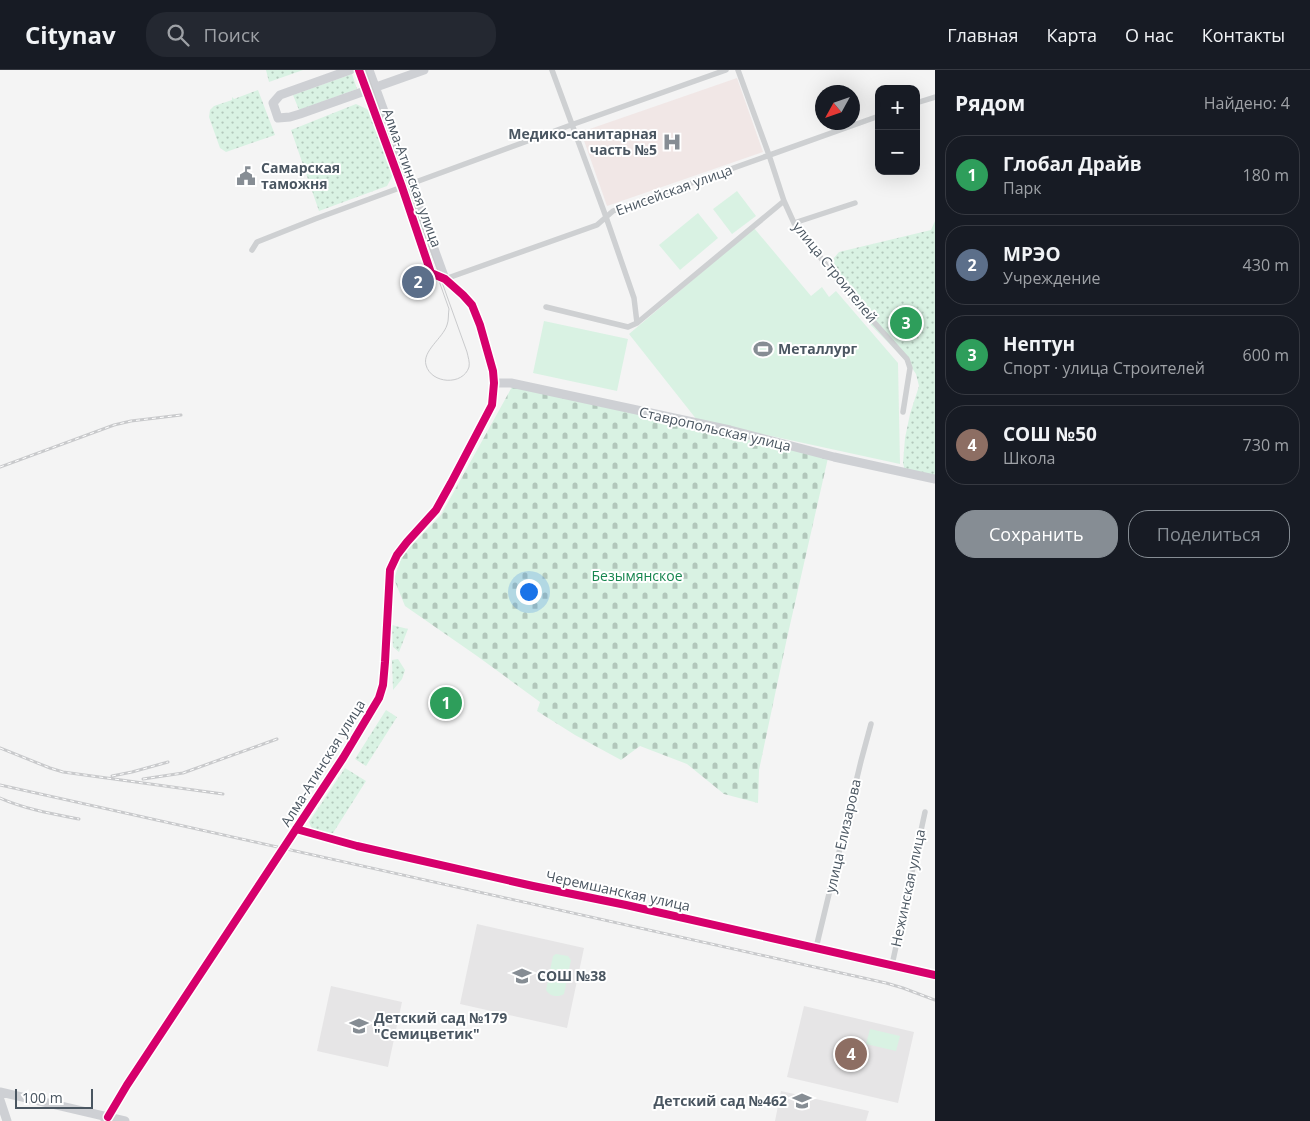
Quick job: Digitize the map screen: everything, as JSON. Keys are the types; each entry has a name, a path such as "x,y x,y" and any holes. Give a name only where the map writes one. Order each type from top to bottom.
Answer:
{"street":[{"path":"350,70 280,95 273,103 278,118 300,114 424,70"},
{"name":"Алма-Атинская улица","path":"107,1119 127,1084 344,758 379,698 383,685 385,662 390,570 397,555 436,510 452,484 492,405 493,371 480,325 472,305 463,294 445,279 359,70"},
{"name":"Алма-Атинская улица","path":"369,70 407,185"},
{"path":"552,70 634,298 637,323"},
{"path":"252,250 257,242 315,219 726,70"},
{"name":"улица Строителей","path":"738,70 794,223 846,292 907,359 910,368 903,412"},
{"path":"920,102 935,97"},
{"name":"Енисейская улица","path":"445,279 597,225 613,211 875,117"},
{"path":"546,307 628,327 637,323 784,200"},
{"path":"794,223 855,203"},
{"name":"Ставропольская улица","path":"494,383 511,383 711,426 834,457 935,478"},
{"name":"улица Елизарова","path":"816,948 871,724"},
{"name":"Нежинская улица","path":"892,965 925,812"},
{"name":"Черемшанская улица","path":"296,829 357,846 935,975"},
{"path":"0,1092 107,1119 125,1121"},
{"path":"0,1100 7,1121"}],"shaded area":[{"name":"Медико-санитарная часть №5","path":"737,78 763,152 607,206 581,132"},
{"name":"СОШ №38","path":"477,924 584,948 567,1028 460,1004"},
{"name":"Детский сад №179 \"Семицветик\"","path":"331,986 402,1002 388,1067 317,1051"},
{"path":"804,1006 914,1032 898,1103 787,1077"},
{"name":"Детский сад №462","path":"781,1091 869,1111 866,1121 775,1121"}],"green space":[{"path":"266,70 303,70 269,82"},
{"path":"352,74 357,89 299,110 293,95"},
{"path":"258,90 275,135 226,152 220,148 209,117 210,110 214,106 232,100 232,97 234,99"},
{"path":"356,104 369,110 393,175 387,186 319,211 291,130"},
{"path":"737,191 756,216 732,234 713,209"},
{"path":"698,213 718,238 680,270 659,245"},
{"path":"935,221 935,480 906,475 903,463 905,438 919,386 916,374 910,365 861,315 828,265 839,252 931,230"},
{"name":"Металлург","path":"754,228 811,296 822,287 829,297 836,291 898,363 900,464 697,420 629,334"},
{"path":"544,321 628,339 617,391 533,373"},
{"name":"Безымянское","path":"513,385 828,458 759,770 758,803 724,794 687,764 640,746 621,760 575,735 537,711 540,702 405,606 394,579 401,559 441,515"},
{"path":"392,625 408,629 399,652 393,647"},
{"path":"398,659 405,670 402,679 393,690 392,660"},
{"path":"386,710 397,717 366,766 355,759"},
{"path":"345,768 366,781 333,833 312,829 309,822"},
{"path":"556,954 568,956 571,960 564,994 556,996 549,994 546,990 553,956"},
{"path":"870,1029 900,1036 896,1051 866,1044"}],"tram line":[{"path":"364,70 449,309 445,330 427,355 426,365 434,376 440,379 454,380 466,373 469,367 467,352 366,70"}],"railway":[{"path":"0,467 114,425 181,415"},
{"path":"143,779 183,773 277,739"},
{"path":"0,748 63,772 223,794"},
{"path":"112,776 168,762"},
{"path":"0,785 886,983 935,1000"},
{"path":"0,798 29,808 79,819"}],"cycle path":[{"path":"108,1117 127,1085 343,758 379,698 383,685 385,662 390,570 397,555 436,510 492,405 493,371 480,325 472,305 463,295 445,279 431,273 359,70"},
{"path":"296,829 357,846 935,975"}],"place":[{"name":"Медико-санитарная часть №5","path":"672,142"},
{"name":"Самарская таможня","path":"246,176"},
{"name":"МРЭО","path":"418,282"},
{"name":"Нептун","path":"906,323"},
{"name":"Металлург","path":"763,349"},
{"name":"Глобал Драйв","path":"446,703"},
{"name":"СОШ №38","path":"522,976"},
{"name":"Детский сад №179 \"Семицветик\"","path":"359,1026"},
{"name":"СОШ №50","path":"851,1054"},
{"name":"Детский сад №462","path":"802,1101"}]}
